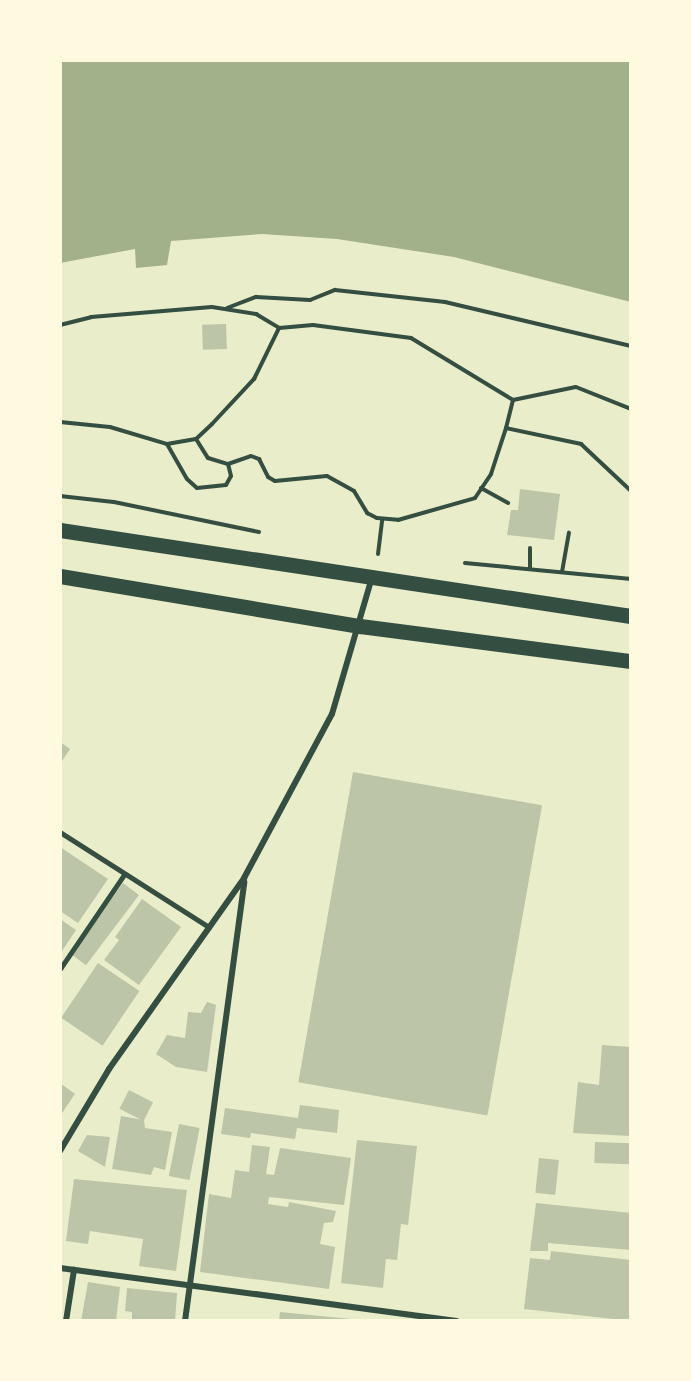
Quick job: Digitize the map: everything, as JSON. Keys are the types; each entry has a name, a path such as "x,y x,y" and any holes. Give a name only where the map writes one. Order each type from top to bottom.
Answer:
{"main road":[{"path":"60,530 631,616"},
{"path":"60,576 360,626 631,661"}],"street":[{"path":"60,1151 109,1069 244,878 332,714 360,626 372,577"},
{"path":"185,1321 188,1282 244,878"},
{"path":"60,1268 188,1282 456,1321"},
{"path":"66,1321 74,1270"}],"lane":[{"path":"60,832 124,875 209,927"},
{"path":"60,969 124,875"}],"path":[{"path":"225,309 256,297 310,300 335,290 445,302 631,346"},
{"path":"60,325 91,317 225,309 256,314 279,328 313,325 411,338 513,400 576,387 631,409"},
{"path":"60,422 110,427 166,444 196,439 254,379 279,328"},
{"path":"196,439 208,458 228,464 252,456 259,459 268,477 275,482 327,476 340,481 354,491 368,513 382,519 398,520 475,498 503,447 513,400"},
{"path":"506,428 581,444 631,491"},
{"path":"166,444 187,479 197,488 226,485 231,476 228,464"},
{"path":"481,488 508,502"},
{"path":"60,496 114,502 263,533"},
{"path":"378,554 382,519"},
{"path":"562,572 569,533"},
{"path":"530,548 530,569"},
{"path":"367,552 388,556"},
{"path":"456,562 631,579"}],"shaded area":[{"path":"60,60 631,60 631,302 454,257 337,239 262,234 171,241 167,265 136,268 135,249 60,263"}],"building":[{"path":"226,324 227,349 203,350 202,325"},
{"path":"520,489 560,494 554,540 507,535 511,510 518,510"},
{"path":"60,742 70,749 60,764"},
{"path":"353,772 542,805 487,1116 298,1082"},
{"path":"60,847 108,879 78,923 60,911"},
{"path":"123,883 139,895 86,965 70,953"},
{"path":"142,899 181,927 139,985 104,960 119,940 115,937"},
{"path":"60,919 76,930 60,954"},
{"path":"98,963 139,991 103,1046 61,1018"},
{"path":"207,1002 216,1005 207,1072 176,1067 156,1054 167,1035 185,1038 188,1012 201,1013"},
{"path":"602,1045 631,1047 631,1136 573,1133 578,1082 599,1085"},
{"path":"60,1083 75,1094 60,1116"},
{"path":"129,1090 153,1102 144,1121 119,1109"},
{"path":"300,1105 339,1110 337,1133 297,1128 295,1139 251,1133 250,1138 221,1134 225,1108 298,1118"},
{"path":"121,1116 144,1120 145,1128 172,1132 165,1170 154,1167 151,1175 112,1169"},
{"path":"179,1124 200,1128 190,1180 169,1176"},
{"path":"87,1135 110,1137 105,1167 78,1151"},
{"path":"357,1140 417,1146 408,1225 401,1224 397,1260 386,1259 383,1288 341,1283"},
{"path":"595,1142 631,1143 630,1164 594,1163"},
{"path":"252,1145 270,1147 266,1174 274,1175 280,1148 351,1158 344,1205 269,1197 268,1204 288,1207 289,1202 336,1211 333,1222 324,1223 320,1244 335,1247 329,1289 200,1272 209,1194 231,1198 235,1170 249,1172"},
{"path":"539,1158 559,1160 555,1195 535,1193"},
{"path":"74,1179 187,1190 176,1271 139,1266 143,1239 90,1231 88,1244 66,1241"},
{"path":"536,1203 631,1213 631,1250 548,1243 548,1251 530,1251"},
{"path":"551,1251 631,1260 631,1321 524,1309 530,1258 550,1260"},
{"path":"88,1282 120,1287 116,1321 81,1321"},
{"path":"127,1288 177,1293 175,1321 132,1321 132,1312 125,1311"},
{"path":"280,1312 351,1319 351,1321 279,1321"}]}
